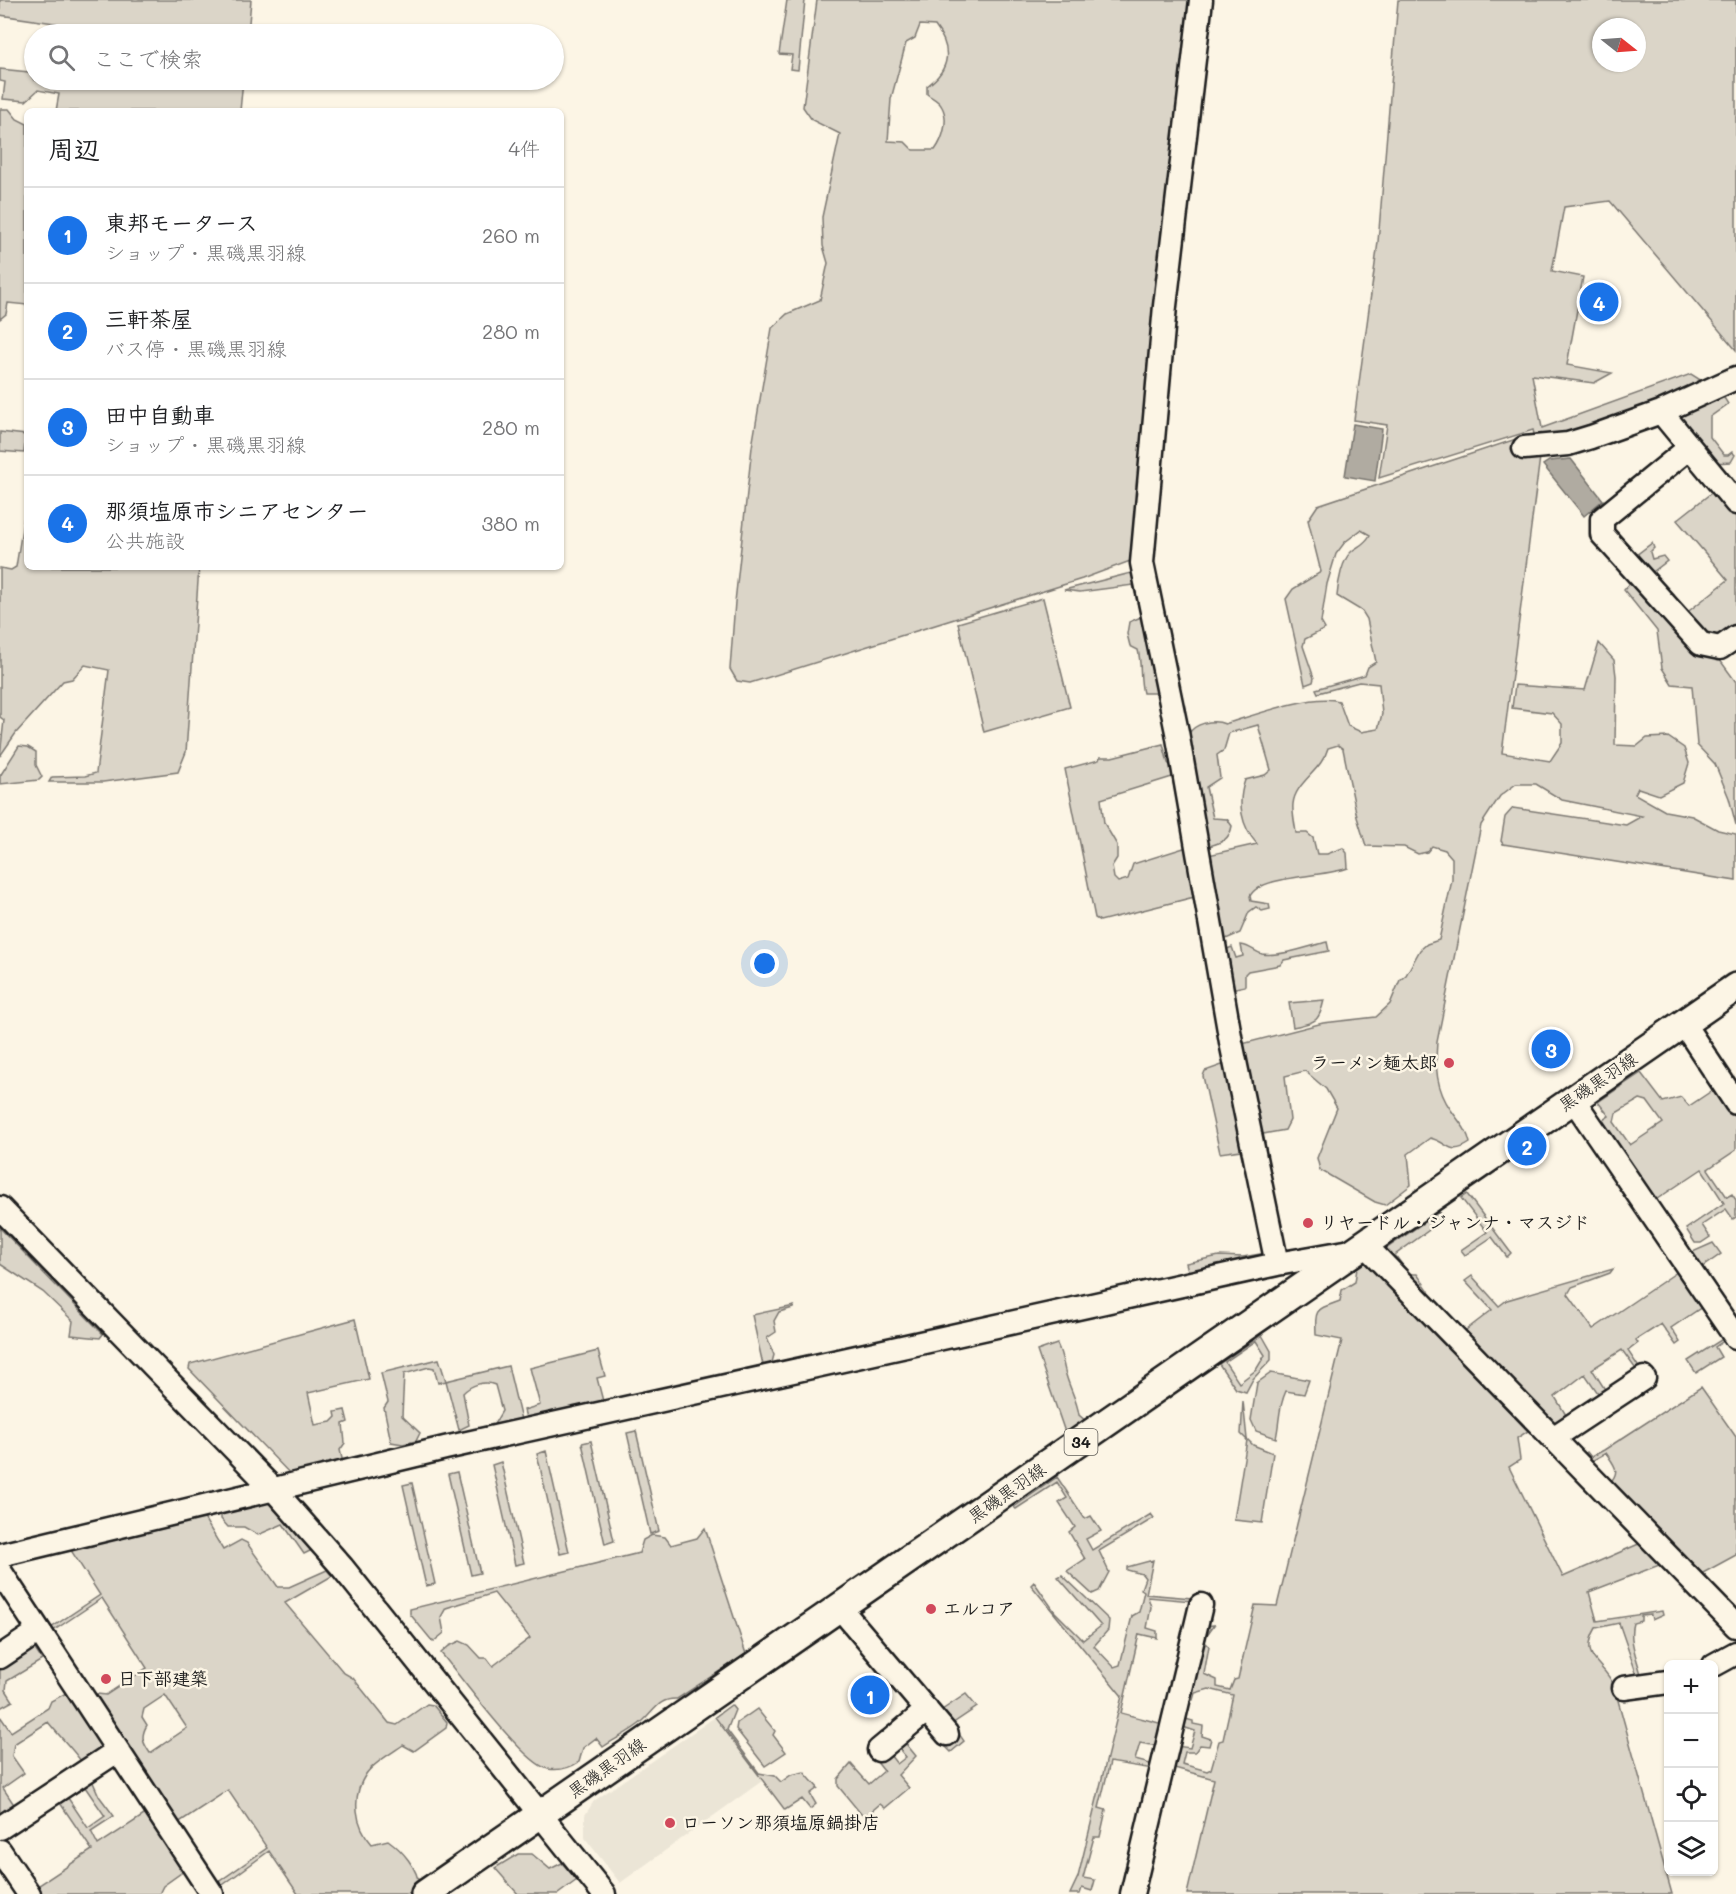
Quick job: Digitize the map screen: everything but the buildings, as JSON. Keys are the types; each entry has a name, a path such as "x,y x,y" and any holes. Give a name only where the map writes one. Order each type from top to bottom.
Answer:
{"main road":[{"name":"黒磯黒羽線","path":"425,1894 1357,1247 1736,987"}],"street":[{"path":"1201,0 1165,306 1142,563 1177,732 1231,1042 1277,1264"},
{"path":"1524,448 1568,444 1661,412 1736,378"},
{"path":"1661,412 1736,503"},
{"path":"1689,448 1602,519 1602,534 1701,644 1720,648 1736,637"},
{"path":"1683,1023 1736,1103"},
{"path":"1573,1099 1736,1338"},
{"path":"0,1208 275,1491 394,1629 539,1815 604,1894"},
{"path":"0,1555 275,1491 445,1448 1357,1247 1553,1438 1736,1626"},
{"path":"1553,1438 1644,1378"},
{"path":"0,1571 212,1894"},
{"path":"1132,1894 1201,1605"},
{"path":"840,1608 947,1734"},
{"path":"0,1657 39,1631"},
{"path":"1718,1662 1736,1653"},
{"path":"1624,1688 1664,1683"},
{"path":"879,1750 927,1710"},
{"path":"0,1828 117,1751"},
{"path":"0,1851 29,1894"}],"shaded area":[{"path":"0,0 251,0 249,24 61,24 0,15"},
{"path":"787,0 805,0 798,70 790,69 792,55 779,54"},
{"path":"817,0 1197,0 1133,560 1082,579 750,683 737,681 730,669 752,447 772,328 787,314 820,300 828,263 823,246 822,217 840,134 812,120 803,107","holes":["920,25 935,26 944,42 946,58 941,73 927,86 927,94 942,107 945,118 944,129 935,150 913,150 905,142 888,141 891,99 906,43 915,38"]},
{"path":"1398,0 1736,0 1736,350 1610,201 1564,207 1552,271 1583,277 1567,365 1612,373 1594,383 1532,375 1542,428 1691,374 1702,381 1703,387 1570,438 1535,438 1533,430 1379,478 1387,425 1354,420 1378,242"},
{"path":"0,69 24,71 24,90 38,90 26,101 3,99 5,82 0,81"},
{"path":"38,90 242,90 240,108 57,108 59,94"},
{"path":"0,109 9,109 17,119 24,122 24,305 8,303 6,314 0,319"},
{"path":"1721,393 1728,404 1710,417 1710,437 1724,455 1732,452 1735,455 1731,462 1713,463 1680,423 1680,415"},
{"path":"1353,424 1382,429 1375,481 1345,476"},
{"path":"0,432 24,435 24,453 0,451"},
{"path":"1516,439 1526,441 1540,457 1502,753 1550,761 1562,743 1562,724 1552,713 1512,708 1515,685 1585,690 1599,643 1614,660 1616,676 1615,745 1637,746 1647,738 1668,737 1684,748 1689,763 1683,783 1659,795 1638,788 1635,794 1665,811 1692,816 1718,830 1736,834 1736,881 1503,844 1501,841 1505,817 1513,808 1626,825 1642,816 1562,800 1536,784 1516,784 1500,796 1481,825 1437,1042 1436,1060 1439,1086 1446,1102 1465,1130 1470,1143 1453,1149 1430,1138 1408,1154 1411,1185 1385,1205 1375,1202 1320,1170 1317,1158 1337,1108 1326,1089 1305,1071 1285,1076 1290,1120 1285,1130 1258,1135 1242,1044 1323,1023 1376,1017 1390,1004 1400,980 1406,975 1420,950 1427,944 1439,940 1452,880 1452,858 1445,850 1432,846 1427,852 1418,854 1404,847 1366,846 1357,817 1343,749 1338,745 1328,748 1325,756 1295,796 1293,811 1296,833 1307,833 1313,838 1317,854 1327,854 1343,848 1347,853 1348,868 1279,880 1256,889 1250,896 1251,901 1269,904 1270,909 1262,911 1256,907 1249,912 1240,933 1219,942 1204,856 1257,844 1244,822 1241,797 1245,780 1265,775 1271,770 1258,725 1229,733 1224,750 1217,755 1220,778 1206,787 1213,818 1227,819 1232,826 1225,839 1203,848 1188,735 1204,723 1225,724 1282,707 1328,699 1339,701 1348,726 1361,732 1378,729 1382,714 1379,684 1359,682 1318,693 1316,689 1365,675 1368,667 1376,662 1367,619 1362,611 1337,596 1343,565 1352,551 1370,535 1361,530 1345,542 1336,554 1327,584 1321,622 1325,629 1305,639 1303,646 1314,678 1313,682 1305,685 1286,599 1293,589 1321,572 1308,520 1318,505"},
{"path":"1571,459 1603,500 1584,516 1543,465 1549,461"},
{"path":"1715,490 1736,514 1736,627 1719,639 1707,638 1685,614 1728,580 1677,520"},
{"path":"24,516 24,570 199,570 186,752 178,772 103,782 49,782 52,777 85,776 96,773 109,670 85,665 72,679 63,681 16,733 0,756 4,720 0,717 0,568 11,570 16,567"},
{"path":"1652,543 1654,548 1650,552 1652,559 1663,556 1667,561 1654,571 1648,572 1635,556"},
{"path":"1135,572 1161,683 1157,693 1143,693 1138,650 1130,646 1127,634 1129,622 1141,617 1133,585 1080,592 1064,590"},
{"path":"1631,582 1717,656 1736,682 1736,825 1729,798 1715,764 1697,745 1692,686 1672,684 1662,668 1657,631 1624,590"},
{"path":"1043,598 1070,707 984,732 958,623"},
{"path":"1163,744 1168,763 1176,771 1198,891 1194,897 1100,921 1095,918 1065,769 1099,760 1100,757 1112,757","holes":["1172,777 1187,847 1133,864 1128,879 1118,882 1114,878 1112,866 1117,858 1117,845 1104,823 1101,799"]},
{"path":"19,746 28,747 36,752 36,765 42,777 39,780 0,784 0,776"},
{"path":"1327,942 1329,951 1284,960 1280,965 1248,971 1245,974 1245,986 1226,990 1220,952 1232,947 1236,958 1243,956 1241,945 1269,955"},
{"path":"1324,1000 1315,1020 1293,1027 1289,1003"},
{"path":"1227,1065 1246,1143 1241,1150 1220,1153 1203,1076 1205,1071"},
{"path":"1641,1073 1663,1102 1681,1097 1689,1106 1716,1088 1736,1119 1736,1150 1708,1169 1727,1197 1732,1194 1736,1200 1736,1217 1733,1219 1726,1209 1702,1225 1710,1237 1701,1243 1695,1243 1686,1229 1724,1203 1702,1169 1651,1203 1598,1123 1609,1116 1598,1102","holes":["1640,1099 1647,1101 1663,1123 1630,1145 1614,1122 1616,1113"]},
{"path":"1467,1194 1511,1253 1507,1257 1492,1237 1465,1255 1461,1250 1487,1232 1461,1198"},
{"path":"1439,1212 1442,1217 1436,1225 1395,1255 1409,1274 1417,1274 1429,1291 1425,1294 1383,1251"},
{"path":"0,1228 103,1334 100,1338 71,1335 73,1321 43,1292 0,1264"},
{"path":"1713,1243 1721,1254 1698,1270 1688,1254"},
{"path":"1266,1253 1264,1258 1189,1274 1186,1263 1219,1256 1243,1257"},
{"path":"1366,1262 1528,1431 1517,1438 1520,1460 1509,1467 1563,1577 1641,1543 1662,1564 1589,1592 1597,1621 1662,1611 1663,1615 1652,1620 1651,1615 1641,1616 1641,1621 1633,1623 1633,1643 1642,1678 1638,1678 1619,1623 1596,1628 1590,1647 1594,1660 1614,1686 1664,1865 1664,1876 1667,1876 1672,1894 1187,1894 1214,1779 1171,1767 1176,1746 1190,1748 1195,1731 1180,1726 1182,1718 1193,1721 1193,1724 1203,1726 1202,1736 1211,1739 1209,1746 1200,1745 1195,1752 1185,1752 1182,1764 1207,1771 1211,1769 1219,1741 1223,1740 1233,1695 1209,1689 1195,1693 1193,1700 1188,1700 1205,1626 1214,1625 1206,1636 1205,1642 1209,1646 1204,1674 1217,1680 1217,1687 1230,1690 1234,1680 1238,1679 1255,1605 1277,1606 1342,1340 1316,1335 1318,1311 1340,1301 1342,1290 1355,1282 1357,1268"},
{"path":"1613,1269 1610,1273 1572,1287 1568,1294 1593,1329 1680,1270 1702,1307 1671,1328 1680,1342 1676,1345 1661,1324 1636,1340 1638,1343 1628,1351 1640,1369 1638,1372 1622,1350 1592,1369 1606,1391 1602,1399 1585,1374 1555,1397 1569,1420 1556,1428 1462,1333 1492,1310 1465,1281 1472,1276 1499,1306 1507,1300"},
{"path":"794,1306 779,1312 774,1321 776,1332 767,1338 774,1355 771,1366 742,1373 741,1371 763,1365 752,1315"},
{"path":"355,1319 369,1379 308,1393 315,1425 331,1422 336,1417 335,1412 345,1410 348,1422 343,1424 345,1443 340,1450 343,1463 293,1477 189,1369 190,1364"},
{"path":"1262,1335 1271,1351 1271,1360 1253,1379 1246,1392 1236,1389 1219,1364","holes":["1256,1341 1265,1355 1256,1370 1239,1383 1225,1362"]},
{"path":"1727,1336 1728,1338 1715,1347 1721,1357 1696,1373 1688,1361"},
{"path":"1057,1344 1079,1415 1088,1423 1067,1438 1037,1351"},
{"path":"598,1351 605,1376 597,1378 604,1405 532,1422 526,1418 524,1410 540,1405 530,1368"},
{"path":"439,1359 446,1381 438,1383 434,1368 429,1367 404,1374 402,1416 420,1433 416,1441 403,1444 391,1442 384,1408 388,1402 381,1373"},
{"path":"508,1366 522,1424 493,1426 502,1411 495,1385 482,1383 463,1393 469,1425 459,1430 446,1381"},
{"path":"1271,1373 1309,1380 1304,1394 1286,1391 1280,1409 1276,1438 1256,1431 1251,1420 1257,1383"},
{"path":"1701,1387 1736,1437 1736,1555 1703,1573 1694,1573 1609,1484 1616,1472 1606,1453 1588,1463 1581,1456 1587,1452 1591,1457 1604,1450"},
{"path":"1243,1401 1247,1439 1253,1445 1273,1453 1262,1523 1234,1520 1247,1440 1241,1434"},
{"path":"636,1431 659,1531 650,1534 627,1433"},
{"path":"591,1441 614,1541 605,1544 582,1443"},
{"path":"546,1451 569,1552 560,1554 537,1454"},
{"path":"501,1462 524,1563 515,1565 492,1465"},
{"path":"457,1472 480,1573 471,1575 448,1474"},
{"path":"1057,1477 1085,1519 1091,1516 1101,1531 1086,1539 1092,1550 1151,1514 1154,1518 1099,1551 1109,1572 1099,1591 1092,1594 1067,1571 1085,1559 1069,1532 1075,1527 1059,1503 1067,1498 1057,1482 1016,1509 1014,1507"},
{"path":"412,1483 435,1584 426,1586 403,1485"},
{"path":"259,1500 272,1503 314,1549 304,1554 283,1524 258,1535 244,1527 228,1527 221,1519 221,1510"},
{"path":"197,1514 204,1518 223,1550 241,1540 247,1543 278,1587 289,1587 327,1570 332,1576 285,1603 344,1673 353,1678 389,1723 397,1725 427,1704 433,1705 447,1722 446,1728 414,1751 403,1745 378,1762 366,1774 358,1792 357,1811 366,1836 372,1844 388,1840 399,1849 416,1873 419,1886 408,1894 298,1894 269,1851 220,1887 217,1883 267,1848 228,1790 175,1825 104,1746 84,1765 48,1722 14,1744 12,1756 24,1773 3,1788 17,1809 0,1820 0,1716 11,1732 48,1708 51,1701 70,1691 106,1695 147,1668 102,1598 47,1635 45,1632 100,1595 72,1552 74,1545","holes":["165,1695 187,1728 150,1753 143,1740 147,1725 142,1717 144,1709"]},
{"path":"705,1528 746,1654 677,1699 661,1703 639,1725 603,1747 596,1738 583,1748 579,1762 565,1769 548,1769 524,1752 508,1736 441,1653 460,1641 469,1645 481,1658 487,1658 493,1666 530,1638 494,1593 446,1608 441,1617 444,1633 433,1642 410,1614 410,1609 639,1553 643,1540 652,1535 665,1537 671,1545 697,1538"},
{"path":"1153,1560 1146,1594 1192,1598 1192,1601 1148,1597 1151,1607 1147,1628 1157,1631 1157,1638 1139,1634 1121,1713 1163,1724 1157,1746 1140,1743 1135,1760 1154,1765 1153,1769 1110,1762 1099,1808 1106,1810 1100,1837 1094,1837 1083,1878 1095,1880 1092,1891 1082,1888 1080,1894 1070,1894 1078,1877 1122,1696 1031,1585 1034,1582 1055,1612 1083,1640 1101,1626 1058,1577 1062,1575 1109,1620 1108,1630 1094,1646 1114,1667 1120,1665 1132,1616 1139,1612 1144,1591 1141,1589 1145,1578 1142,1574 1127,1570 1127,1567"},
{"path":"32,1645 42,1660 7,1681 6,1690 13,1701 0,1708 0,1666"},
{"path":"966,1694 977,1707 952,1724 964,1741 951,1752 942,1743 936,1714"},
{"path":"731,1705 735,1710 727,1730 759,1773 775,1776 781,1782 791,1775 804,1772 818,1788 810,1794 816,1804 810,1809 802,1799 785,1810 715,1717"},
{"path":"757,1709 775,1731 773,1735 786,1752 765,1766 736,1729 737,1723"},
{"path":"715,1717 762,1781 620,1883 585,1838 585,1815 594,1801"},
{"path":"905,1736 909,1740 907,1745 916,1756 898,1775 909,1788 885,1808 880,1804 866,1816 861,1814 838,1786 838,1779 851,1764 869,1784 884,1771 876,1761 887,1751 897,1764 906,1757 895,1744"},
{"path":"92,1780 99,1796 114,1816 91,1831 98,1845 147,1813 188,1868 163,1886 159,1894 34,1894 33,1889 92,1850 56,1797","holes":["85,1787 105,1816 88,1828 68,1798"]},
{"path":"518,1854 532,1854 550,1869 562,1863 577,1880 558,1894 518,1894 495,1868"}],"place":[{"name":"那須塩原市シニアセンター","path":"1599,302"},
{"name":"田中自動車","path":"1551,1049"},
{"name":"ラーメン麺太郎","path":"1449,1063"},
{"name":"三軒茶屋","path":"1527,1146"},
{"name":"リヤードル・ジャンナ・マスジド","path":"1308,1223"},
{"name":"エルコア","path":"931,1609"},
{"name":"日下部建築","path":"106,1679"},
{"name":"東邦モータース","path":"870,1695"},
{"name":"ローソン那須塩原鍋掛店","path":"670,1823"}]}
